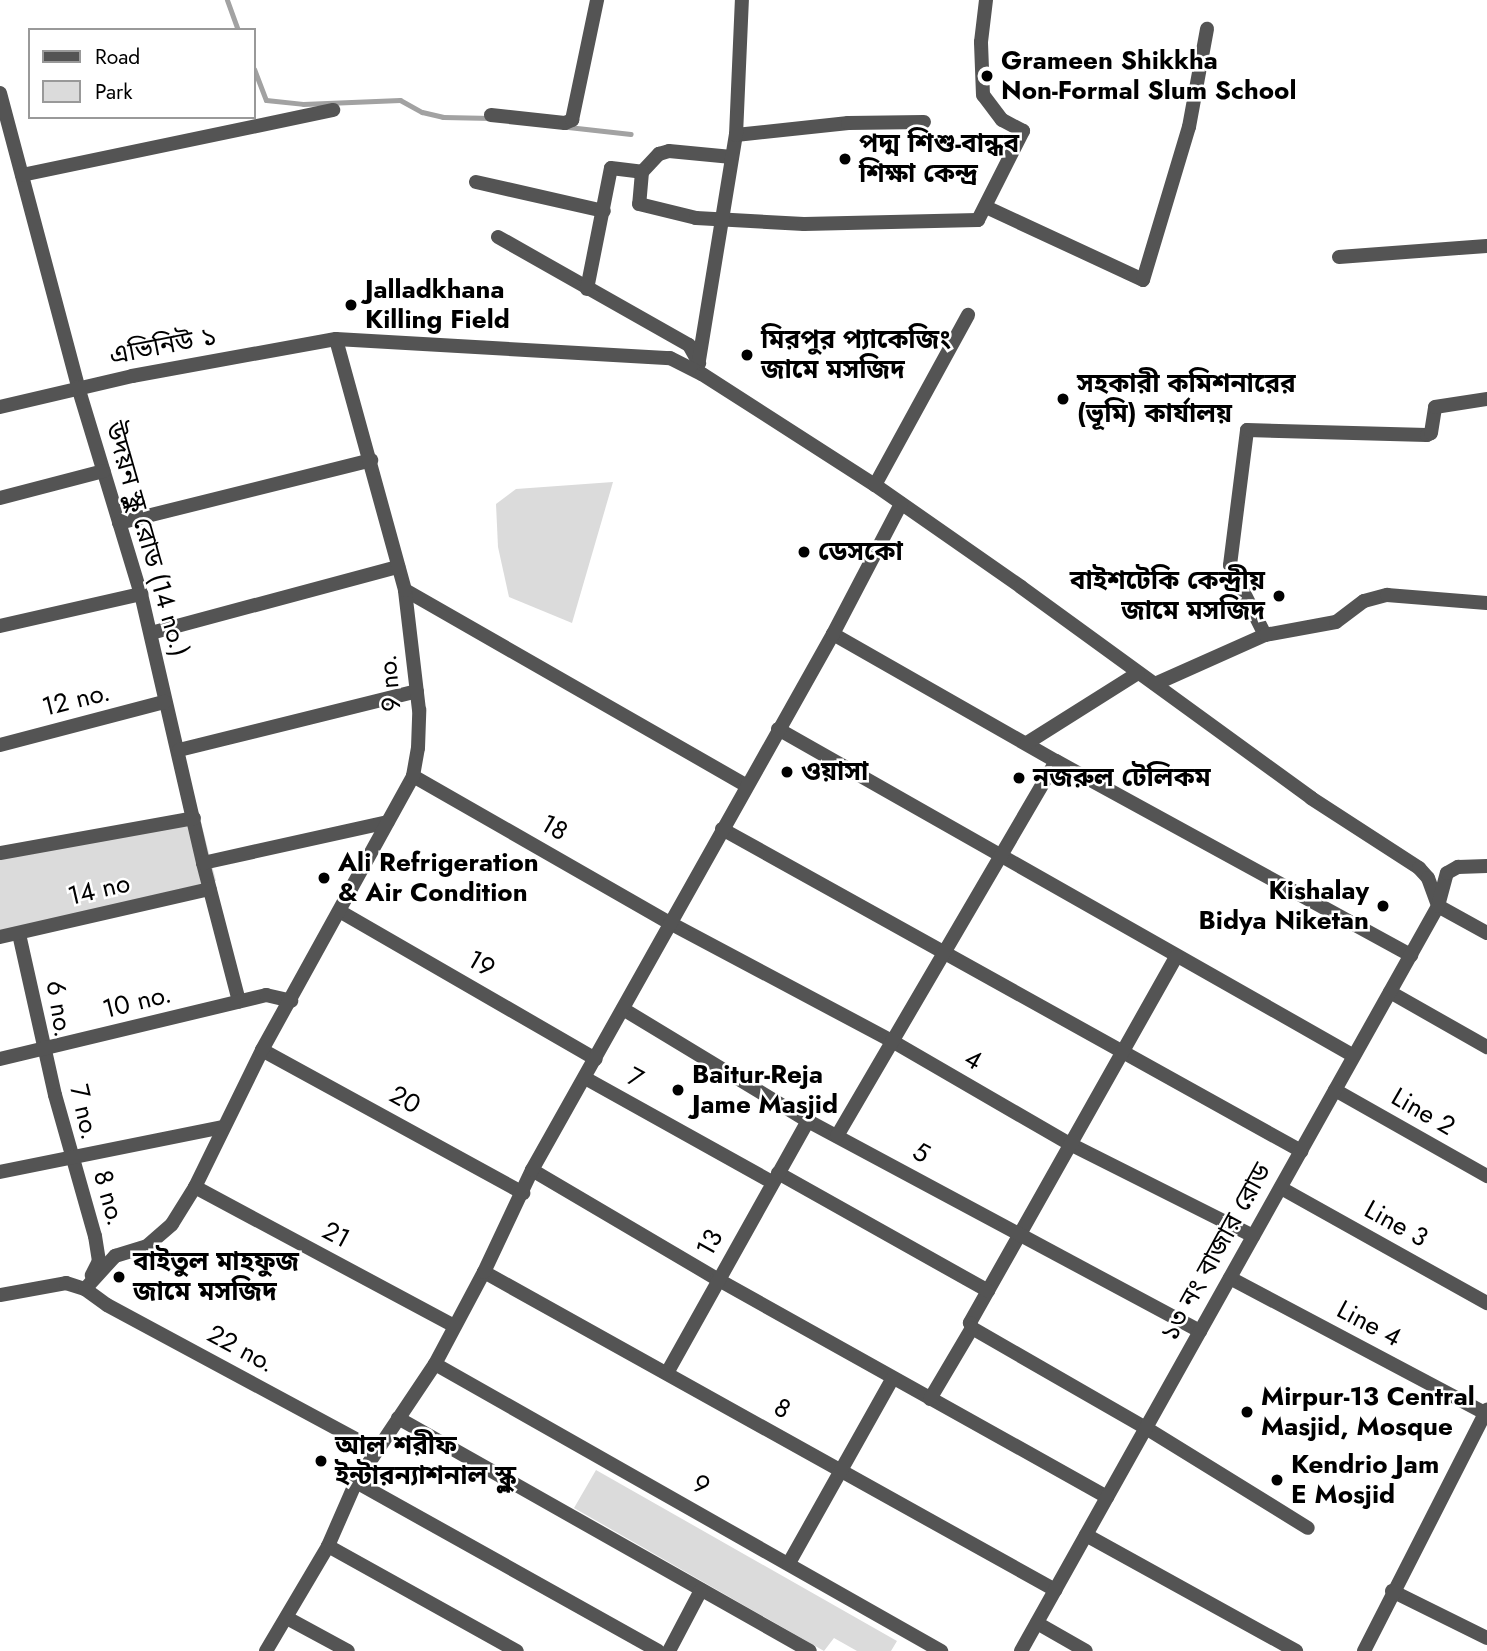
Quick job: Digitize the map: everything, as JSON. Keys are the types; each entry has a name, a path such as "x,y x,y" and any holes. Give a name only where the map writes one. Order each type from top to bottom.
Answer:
{"street":[{"path":"491,115 565,122 572,120 597,0"},
{"path":"700,367 736,135 742,0"},
{"path":"732,157 669,151 659,154 642,173 639,204 664,213 723,221 804,224 978,220 1023,131 1002,120 983,94 981,42 986,0"},
{"path":"986,207 1143,280 1189,127 1207,29"},
{"name":"উদয়ন স্কুল রোড (14 no.)","path":"0,93 78,387 141,594 164,702 179,750 203,863 239,1001"},
{"path":"22,174 333,110"},
{"path":"736,135 848,123 924,122"},
{"path":"587,289 611,168 642,173"},
{"path":"476,182 604,211"},
{"path":"498,237 689,345 700,367 875,485 1311,798 1419,868 1428,878 1438,906 1487,933"},
{"path":"1339,257 1487,246"},
{"path":"875,485 968,315"},
{"name":"এভিনিউ ১","path":"0,407 78,387 336,339 670,358 700,367"},
{"name":"9 no.","path":"85,1289 115,1256 147,1246 172,1224 195,1187 262,1049 341,912 413,776 418,748 417,691 405,590 336,339"},
{"path":"1265,635 1230,565 1247,430 1427,435 1431,433 1435,407 1487,399"},
{"path":"119,523 371,460"},
{"path":"0,498 104,471"},
{"path":"266,1651 328,1546 356,1482 435,1364 484,1272 532,1170 833,634 901,504"},
{"path":"151,633 398,567"},
{"path":"405,590 746,785"},
{"path":"0,626 141,594"},
{"path":"1155,684 1265,635 1336,622 1364,601 1387,595 1487,603"},
{"path":"833,634 1056,761 1410,955"},
{"path":"1027,744 1138,673"},
{"path":"179,750 417,691"},
{"name":"12 no.","path":"0,745 164,702"},
{"path":"778,729 1354,1056"},
{"path":"837,1136 1056,761"},
{"name":"18","path":"413,776 670,923"},
{"path":"0,853 194,818"},
{"path":"203,863 388,822"},
{"path":"722,829 1122,1049 1301,1151"},
{"name":"১৩ নং বাজার রোড","path":"1021,1651 1438,906 1447,873 1458,867 1487,866"},
{"name":"14 no","path":"0,937 210,889"},
{"name":"19","path":"341,912 596,1059"},
{"name":"4","path":"670,923 892,1041 1070,1144 1253,1236"},
{"name":"6 no.","path":"0,1059 46,1050 19,933"},
{"path":"1176,957 970,1323 972,1328 1146,1428 1308,1528"},
{"path":"1390,992 1487,1047"},
{"path":"239,1001 267,995 290,1001"},
{"name":"10 no.","path":"46,1050 239,1001"},
{"name":"5","path":"623,1009 808,1122 1200,1331"},
{"name":"20","path":"262,1049 523,1193"},
{"name":"7 no.","path":"0,1172 71,1156 46,1050"},
{"name":"7","path":"585,1078 988,1291"},
{"name":"Line 2","path":"1335,1090 1487,1176"},
{"name":"13","path":"667,1373 717,1279 808,1122"},
{"path":"71,1156 224,1127"},
{"name":"8 no.","path":"71,1156 95,1236 99,1261 85,1289"},
{"path":"532,1170 717,1279 1107,1497"},
{"name":"21","path":"195,1187 454,1326"},
{"name":"Line 3","path":"1280,1188 1487,1303"},
{"name":"8","path":"484,1272 1055,1591"},
{"name":"Line 4","path":"1230,1278 1486,1411"},
{"path":"0,1295 66,1283 85,1289"},
{"name":"22 no.","path":"85,1289 107,1305 376,1450"},
{"path":"930,1399 972,1328"},
{"name":"9","path":"435,1364 941,1651"},
{"path":"789,1563 893,1378"},
{"path":"1364,1651 1392,1591 1486,1411"},
{"path":"398,1418 810,1651"},
{"path":"356,1482 658,1651"},
{"path":"1086,1535 1296,1651"},
{"path":"328,1546 517,1651"},
{"path":"669,1651 701,1590"},
{"path":"1392,1591 1487,1638"},
{"path":"287,1618 348,1651"},
{"path":"1037,1623 1086,1651"}],"green space":[{"path":"613,482 572,623 509,597 498,547 496,504 516,489"},
{"path":"201,822 216,881 0,931 0,857"},
{"path":"596,1470 897,1641 891,1651 857,1651 834,1638 824,1651 574,1508"}],"waterway":[{"path":"227,0 237,28"},
{"path":"256,74 266,100 303,104 400,100 422,112 443,117 492,118"},
{"path":"568,127 631,134"}],"place":[{"name":"Grameen Shikkha Non-Formal Slum School","path":"987,76"},
{"name":"পদ্ম শিশু-বান্ধব শিক্ষা কেন্দ্র","path":"845,159"},
{"name":"Jalladkhana Killing Field","path":"351,305"},
{"name":"মিরপুর প্যাকেজিং জামে মসজিদ","path":"747,355"},
{"name":"সহকারী কমিশনারের (ভূমি) কার্যালয়","path":"1063,399"},
{"name":"ডেসকো","path":"804,552"},
{"name":"বাইশটেকি কেন্দ্রীয় জামে মসজিদ","path":"1279,596"},
{"name":"ওয়াসা","path":"787,772"},
{"name":"নজরুল টেলিকম","path":"1019,778"},
{"name":"Ali Refrigeration & Air Condition","path":"324,878"},
{"name":"Kishalay Bidya Niketan","path":"1383,906"},
{"name":"Baitur-Reja Jame Masjid","path":"678,1090"},
{"name":"বাইতুল মাহফুজ জামে মসজিদ","path":"119,1277"},
{"name":"Mirpur-13 Central Masjid, Mosque","path":"1247,1412"},
{"name":"আল শরীফ ইন্টারন্যাশনাল স্কুল","path":"321,1461"},
{"name":"Kendrio Jam E Mosjid","path":"1277,1480"}]}
